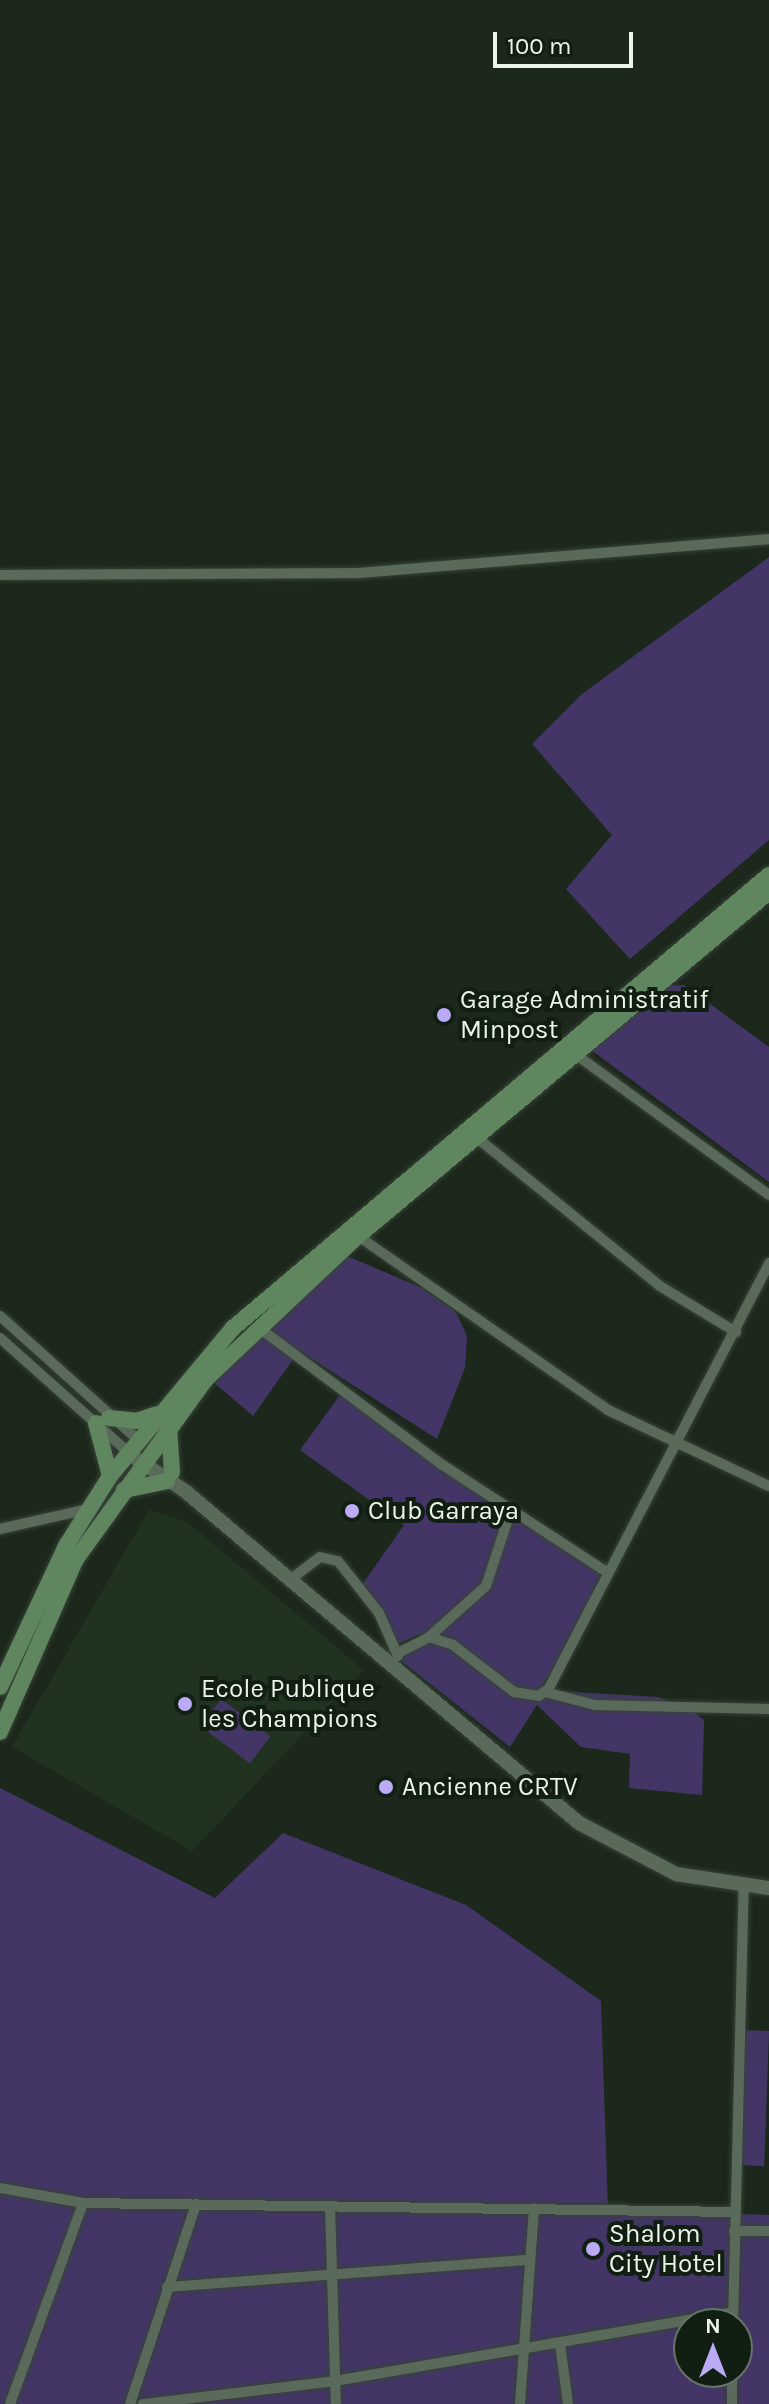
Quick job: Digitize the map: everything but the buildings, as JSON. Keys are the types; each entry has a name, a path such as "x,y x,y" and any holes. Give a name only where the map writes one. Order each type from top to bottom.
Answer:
{"main road":[{"path":"0,1687 90,1509 110,1476 139,1451 286,1277 769,875"},
{"path":"110,1476 102,1420 164,1420 257,1326 358,1236 769,892"},
{"path":"122,1491 169,1476 164,1420"},
{"path":"0,1732 76,1559 122,1491 139,1451"}],"street":[{"path":"0,575 358,573 769,539"},
{"path":"575,1054 769,1195"},
{"path":"476,1137 660,1286 736,1332"},
{"path":"358,1236 608,1410 676,1445 769,1486"},
{"path":"545,1692 736,1332 769,1263"},
{"path":"0,1316 102,1420"},
{"path":"257,1326 511,1510 608,1573"},
{"path":"0,1338 291,1579 397,1659 579,1823 676,1874 744,1887 769,1888"},
{"path":"0,1529 90,1509"},
{"path":"397,1659 429,1637 486,1586 511,1510"},
{"path":"291,1579 320,1557 338,1561 397,1659"},
{"path":"429,1637 453,1645 514,1692 545,1692 595,1705 769,1709"},
{"path":"733,2308 744,1887"},
{"path":"0,2188 83,2203 734,2212"},
{"path":"10,2404 83,2203"},
{"path":"130,2404 196,2204"},
{"path":"330,2206 336,2404"},
{"path":"520,2404 534,2209"},
{"path":"734,2231 769,2231"},
{"path":"167,2287 530,2260"},
{"path":"143,2404 335,2381 673,2323"},
{"path":"560,2344 568,2404"}],"shaded area":[{"path":"769,557 769,840 630,959 566,889 612,835 532,744 582,694"},
{"path":"684,985 769,1047 769,1182 583,1044 659,986"},
{"path":"340,1253 422,1288 456,1312 467,1336 465,1368 437,1439 264,1328"},
{"path":"259,1331 294,1358 253,1416 211,1380"},
{"path":"343,1391 602,1571 568,1649 539,1690 658,1697 693,1711 704,1720 702,1795 629,1788 630,1754 581,1747 537,1705 510,1747 390,1652 388,1642 398,1646 418,1640 422,1633 397,1644 362,1585 404,1525 300,1450"},
{"name":"Ecole Publique les Champions","path":"149,1510 187,1522 364,1670 192,1851 12,1747"},
{"path":"221,1699 271,1736 250,1763 201,1726"},
{"path":"0,1788 215,1898 283,1833 466,1905 601,2001 608,2210 769,2215 769,2404 0,2404"},
{"path":"739,2030 769,2031 764,2166 734,2165"}],"place":[{"name":"Garage Administratif Minpost","path":"444,1015"},
{"name":"Club Garraya","path":"352,1511"},
{"name":"Ecole Publique les Champions","path":"185,1704"},
{"name":"Ancienne CRTV","path":"386,1787"},
{"name":"Shalom City Hotel","path":"593,2249"}]}
